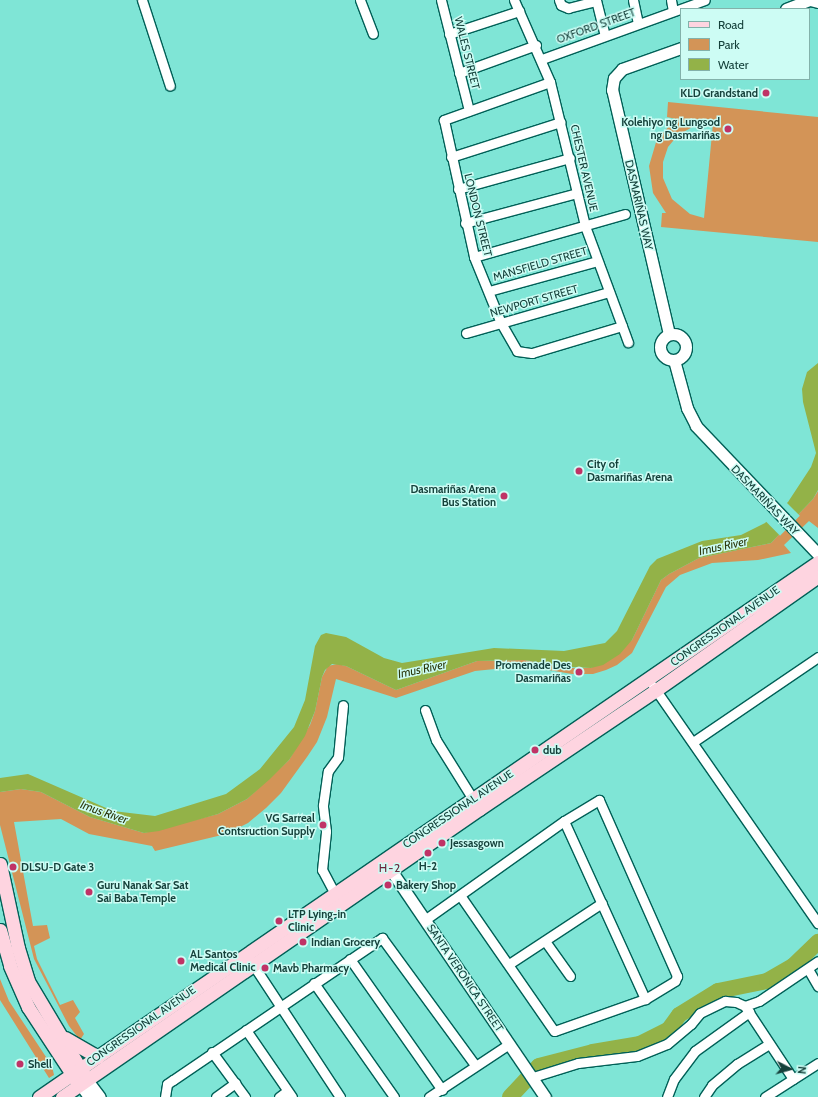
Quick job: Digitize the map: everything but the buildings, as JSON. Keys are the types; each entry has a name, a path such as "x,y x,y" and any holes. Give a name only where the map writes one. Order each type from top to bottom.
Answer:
{"main road":[{"name":"CONGRESSIONAL AVENUE","path":"39,1097 80,1077 475,804 649,679 817,553"},
{"name":"CONGRESSIONAL AVENUE","path":"475,804 656,690 818,576"},
{"path":"0,864 24,969 39,1001 59,1033 80,1077"},
{"name":"CONGRESSIONAL AVENUE","path":"62,1097 98,1057 248,961 335,894 387,865"},
{"path":"0,930 10,966 28,1007 80,1077"},
{"path":"59,1033 71,1043 98,1057"}],"street":[{"path":"142,0 170,86"},
{"path":"360,0 373,34"},
{"name":"WALES STREET","path":"441,0 468,112"},
{"name":"CHESTER AVENUE","path":"514,0 536,45 550,82 570,158 585,226 628,342"},
{"path":"559,0 561,5 568,8 596,0 605,35"},
{"path":"633,0 638,23"},
{"path":"671,0 673,11"},
{"name":"OXFORD STREET","path":"682,8 705,0"},
{"path":"789,8 810,0 818,2"},
{"name":"OXFORD STREET","path":"542,59 680,9"},
{"path":"450,34 519,11"},
{"path":"459,73 536,45"},
{"name":"DASMARIÑAS WAY","path":"669,334 612,90 614,78 622,69 680,48"},
{"path":"468,112 550,82"},
{"name":"LONDON STREET","path":"468,112 444,120 451,157 474,257 501,323 513,347 522,353 532,353 622,326"},
{"path":"451,157 561,122"},
{"path":"458,189 570,158"},
{"path":"465,223 577,194"},
{"path":"474,257 625,214"},
{"name":"MANSFIELD STREET","path":"489,291 597,261"},
{"name":"NEWPORT STREET","path":"466,333 609,292"},
{"path":"669,334 680,336 686,347 683,354 674,360 665,358 660,351 660,343 669,334"},
{"name":"DASMARIÑAS WAY","path":"674,360 687,408 696,426 817,553"},
{"path":"693,742 818,657"},
{"path":"649,679 818,923"},
{"path":"335,894 322,870 326,831 323,805 328,771 338,756 343,705"},
{"path":"426,710 436,740 475,804"},
{"path":"426,919 564,821 596,800 601,801 677,972 675,980 645,999 554,1031 460,895"},
{"path":"564,821 645,999"},
{"name":"SANTA VERONICA STREET","path":"387,865 426,919 546,1097"},
{"path":"508,964 602,903"},
{"path":"164,1097 167,1084 279,1006 350,959 378,938 386,940 475,1065"},
{"path":"546,940 570,976"},
{"path":"350,959 442,1090"},
{"path":"248,961 340,1097"},
{"path":"667,1097 674,1079 695,1051 747,1009 778,990 818,961"},
{"path":"808,969 818,986"},
{"path":"314,983 394,1097"},
{"path":"530,1072 637,1056 667,1044 691,1024 700,1013 725,1001 736,1002 747,1009 793,1079"},
{"path":"246,1030 290,1094 279,1097"},
{"path":"429,1097 442,1090 475,1065 509,1044"},
{"path":"704,1097 712,1085 737,1064 769,1044"},
{"path":"212,1052 245,1097"},
{"path":"765,1097 818,1063"},
{"path":"80,1077 90,1097"},
{"path":"80,1077 100,1097"},
{"path":"216,1097 235,1083"}],"green space":[{"path":"668,102 818,117 818,242 661,227 662,213 666,213 653,193 649,166 657,139 676,119 667,117","holes":["713,122 704,218 690,214 672,199 663,178 663,162 668,147 678,135 698,124"]},
{"name":"Promenade Des Dasmariñas","path":"818,491 818,528 809,521 784,545 791,553 758,560 712,563 680,575 666,587 632,653 617,665 606,670 593,674 572,674 525,666 475,671 396,698 336,679 327,717 317,742 307,757 281,793 266,808 248,823 226,834 155,851 152,846 89,834 61,819 14,822 33,926 47,925 50,938 34,946 37,959 60,1005 73,1000 80,1012 75,1018 84,1034 80,1040 69,1026 34,959 0,825 0,792 21,789 41,792 90,817 144,833 218,814 247,799 289,760 310,725 315,711 322,677 328,666 337,664 346,666 396,690 477,661 524,660 570,668 591,668 632,640 661,580 699,558 771,543 813,499"},
{"path":"0,979 9,1001 52,1066 54,1075 49,1078 0,1000"}],"water":[{"name":"Imus River","path":"818,363 818,490 813,499 771,543 699,558 661,580 632,640 620,654 603,665 591,668 570,667 524,660 477,661 396,690 346,666 332,664 325,670 322,677 315,711 305,736 289,760 270,779 247,799 218,814 159,831 144,833 90,817 41,792 21,789 0,792 0,778 28,774 113,811 155,816 226,794 260,769 294,727 305,700 315,646 321,635 326,633 346,637 384,658 402,663 494,648 564,651 605,643 617,631 650,566 657,559 702,541 741,535 765,523 788,502 811,467 816,453 803,402 802,389 807,372"}],"pier":[{"path":"785,501 800,516 780,536 765,521"}],"waterway":[{"path":"510,1097 539,1066 593,1052 640,1044 669,1029 679,1015 718,991 767,981 793,966 818,942"}],"place":[{"name":"KLD Grandstand","path":"766,93"},
{"name":"Kolehiyo ng Lungsod ng Dasmariñas","path":"728,129"},
{"name":"City of Dasmariñas Arena","path":"579,471"},
{"name":"Dasmariñas Arena Bus Station","path":"504,496"},
{"name":"Promenade Des Dasmariñas","path":"579,672"},
{"name":"dub","path":"535,750"},
{"name":"VG Sarreal Contsruction Supply","path":"323,825"},
{"name":"Jessasgown","path":"442,843"},
{"name":"H-2","path":"428,853"},
{"name":"DLSU-D Gate 3","path":"13,867"},
{"name":"Bakery Shop","path":"388,885"},
{"name":"Guru Nanak Sar Sat Sai Baba Temple","path":"89,892"},
{"name":"LTP Lying-in Clinic","path":"279,921"},
{"name":"Indian Grocery","path":"303,942"},
{"name":"AL Santos Medical Clinic","path":"181,961"},
{"name":"Mavb Pharmacy","path":"265,968"},
{"name":"Shell","path":"20,1064"}],"district":[{"name":"H-2","path":"390,868"}]}
